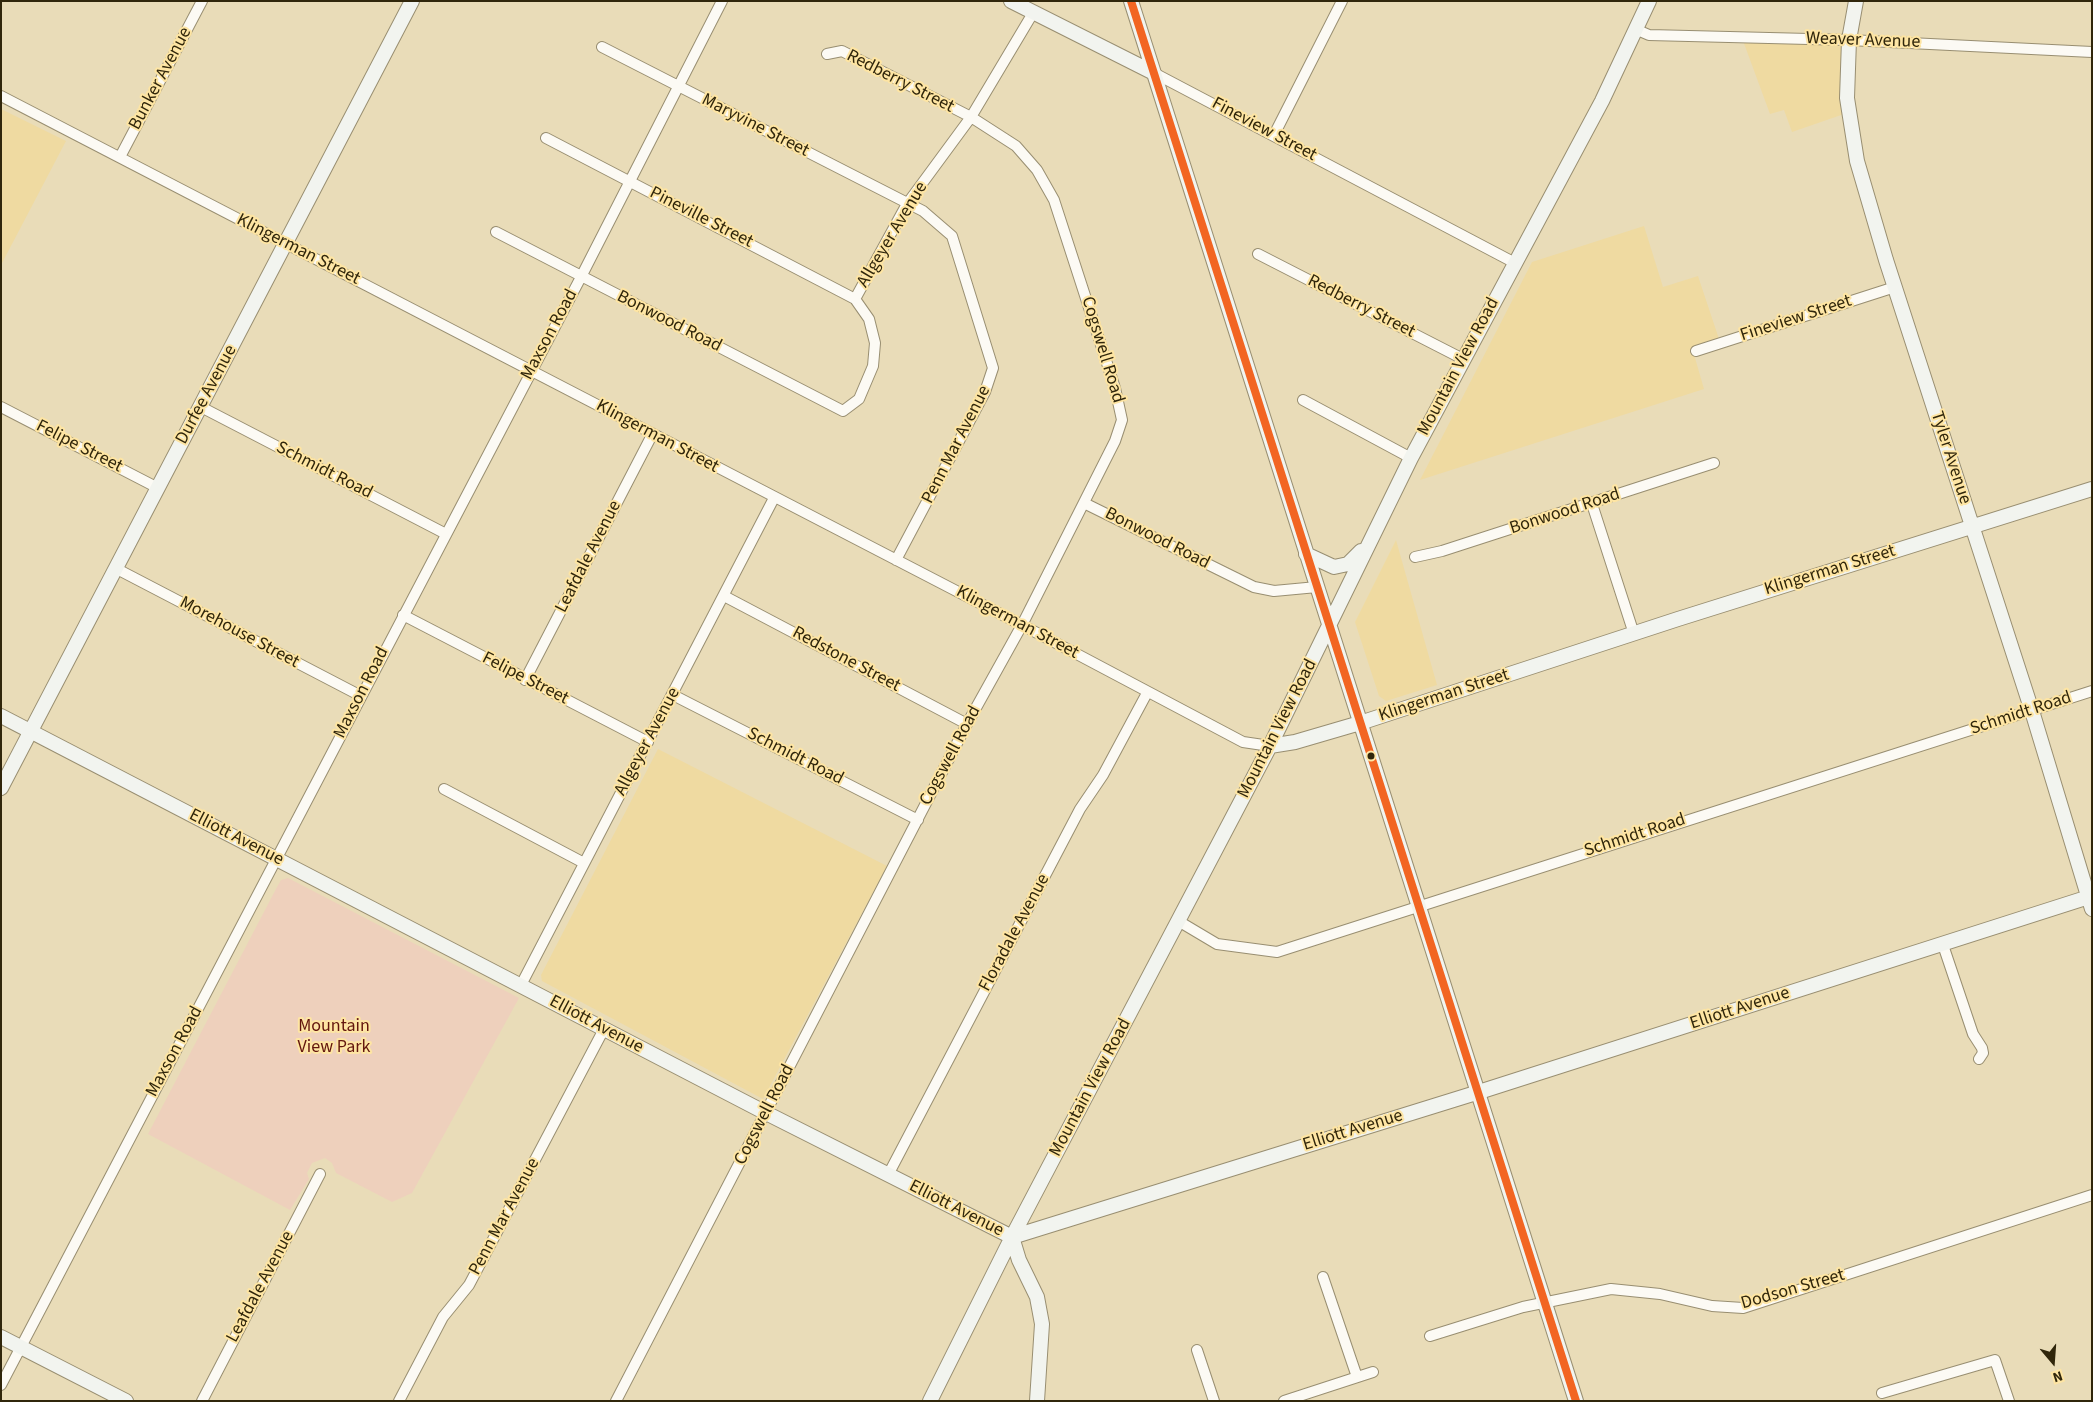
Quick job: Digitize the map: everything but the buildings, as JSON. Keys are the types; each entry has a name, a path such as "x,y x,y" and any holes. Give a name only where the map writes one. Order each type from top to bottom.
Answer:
{"street":[{"name":"Bunker Avenue","path":"120,157 202,1"},
{"name":"Durfee Avenue","path":"1,788 412,1"},
{"name":"Maxson Road","path":"1,1385 581,277 722,1"},
{"name":"Fineview Street","path":"1011,1 1274,135 1515,263"},
{"path":"1131,1 1576,1401"},
{"path":"1274,135 1342,1"},
{"name":"Mountain View Road","path":"930,1401 1012,1237 1180,922 1270,746 1411,458 1594,118 1649,1"},
{"name":"Tyler Avenue","path":"1856,1 1849,40 1847,98 1850,124 1869,204 2032,711 2090,901"},
{"name":"Allgeyer Avenue","path":"843,411 859,399 873,366 875,343 869,319 855,299 907,204 971,117 1033,13"},
{"name":"Weaver Avenue","path":"1635,29 1649,35 1849,40 2092,52"},
{"name":"Maryvine Street","path":"602,47 907,204"},
{"name":"Redberry Street","path":"827,54 842,51 971,117"},
{"name":"Klingerman Street","path":"1,96 531,370 652,435 1022,625 1242,742 1270,746 1295,742 1360,723 2092,489"},
{"name":"Cogswell Road","path":"616,1401 968,724 1022,625 1120,431 1122,420 1115,388 1054,200 1047,185 1037,170 1016,146 971,117"},
{"name":"Pineville Street","path":"546,138 855,299"},
{"name":"Penn Mar Avenue","path":"896,560 989,384 993,368 952,236 923,211 907,204"},
{"name":"Bonwood Road","path":"496,232 843,411"},
{"name":"Redberry Street","path":"1258,254 1463,359"},
{"name":"Fineview Street","path":"1696,351 1895,287"},
{"path":"1303,400 1411,458"},
{"name":"Felipe Street","path":"1,407 158,488"},
{"name":"Schmidt Road","path":"201,407 446,534"},
{"name":"Leafdale Avenue","path":"526,680 652,435"},
{"name":"Bonwood Road","path":"1415,557 1442,552 1714,463"},
{"name":"Allgeyer Avenue","path":"521,985 774,498"},
{"name":"Bonwood Road","path":"1084,502 1254,587 1274,591 1318,588"},
{"path":"1592,504 1634,634"},
{"path":"1306,554 1334,567 1342,567 1348,564 1372,539"},
{"name":"Morehouse Street","path":"117,569 361,696"},
{"name":"Redstone Street","path":"724,596 968,724"},
{"name":"Felipe Street","path":"403,615 648,742"},
{"name":"Schmidt Road","path":"1180,922 1217,944 1277,952 2092,691"},
{"name":"Floradale Avenue","path":"888,1176 1080,809 1103,775 1147,693"},
{"name":"Schmidt Road","path":"673,695 918,820"},
{"name":"Elliott Avenue","path":"1,716 888,1176 1012,1237 1943,945 2090,901"},
{"path":"444,789 584,863"},
{"path":"1943,945 1973,1034 1982,1048 1983,1053 1979,1059"},
{"name":"Penn Mar Avenue","path":"399,1401 443,1318 469,1285 604,1029"},
{"name":"Leafdale Avenue","path":"202,1401 320,1174"},
{"name":"Dodson Street","path":"1430,1336 1523,1307 1611,1289 1660,1294 1712,1306 1743,1308 2092,1195"},
{"path":"1012,1237 1019,1260 1037,1297 1042,1324 1037,1401"},
{"path":"1323,1277 1357,1377"},
{"path":"1,1337 126,1401"},
{"path":"1197,1350 1214,1401"},
{"path":"1882,1393 1996,1360 2009,1401"},
{"path":"1284,1401 1373,1372"}],"shaded area":[{"path":"1742,38 1846,42 1847,113 1792,132 1784,110 1770,114"},
{"path":"1,109 66,141 1,265"},
{"path":"1644,226 1663,287 1698,276 1720,342 1693,351 1704,389 1420,480 1532,262"},
{"path":"1396,540 1437,685 1386,701 1379,696 1355,622"},
{"path":"658,749 887,866 763,1099 542,981 541,975"}],"green space":[{"name":"Mountain View Park","path":"288,878 519,998 412,1193 392,1202 336,1173 332,1163 325,1158 312,1163 307,1173 309,1179 290,1210 148,1134 277,887 281,880"}],"transit line":[{"path":"1131,1 1576,1401"}]}
